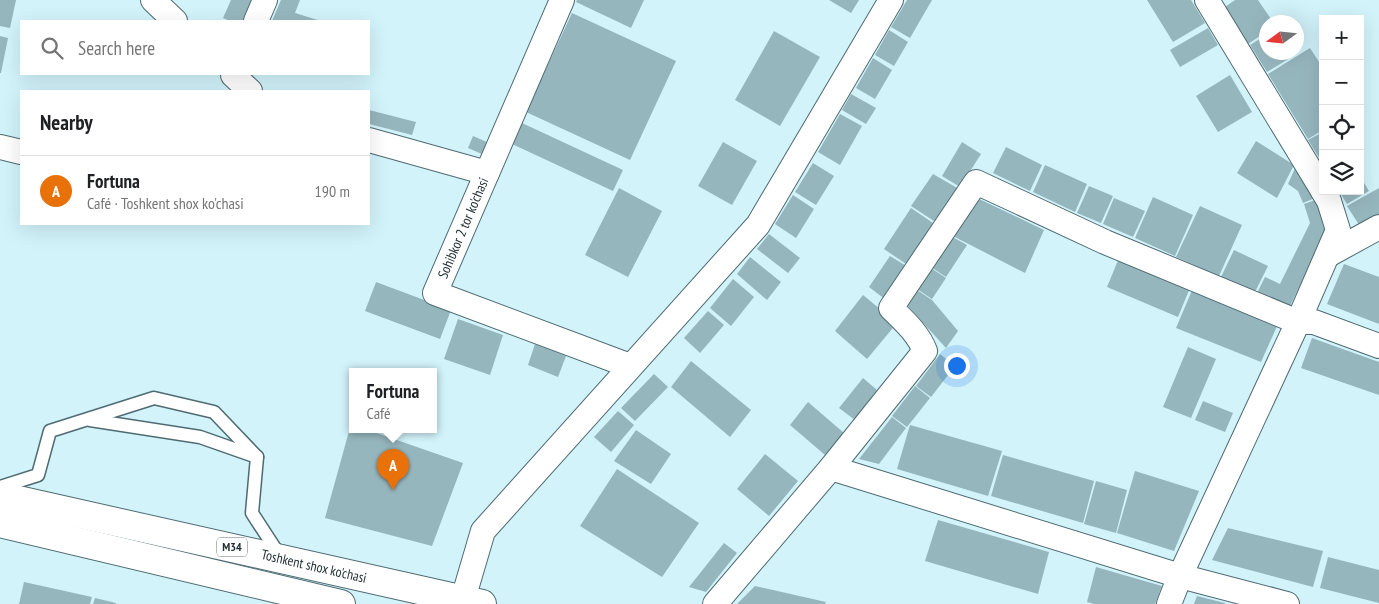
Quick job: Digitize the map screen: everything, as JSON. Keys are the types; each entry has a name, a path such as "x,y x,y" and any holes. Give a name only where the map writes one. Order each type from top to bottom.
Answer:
{"main road":[{"name":"Toshkent shox ko'chasi","path":"0,496 473,602"},
{"name":"M34","path":"0,523 341,604"}],"street":[{"path":"152,0 174,20"},
{"path":"256,20 265,0"},
{"name":"Sohibkor 2 tor ko'chasi","path":"562,0 435,292 630,366"},
{"path":"473,602 483,531 758,225 891,0"},
{"path":"1207,0 1319,184"},
{"path":"233,75 249,90"},
{"path":"370,140 487,173"},
{"path":"0,147 20,152"},
{"path":"715,604 831,468 925,351 914,331 890,308 976,182 1106,242 1298,322 1314,322 1379,346"},
{"path":"1169,604 1180,576 1298,322 1338,230 1325,195"},
{"path":"1328,255 1379,226"},
{"path":"831,468 1180,576 1287,604"}],"lane":[{"path":"0,487 38,475 50,431 154,398 214,412 257,457 252,513 281,558"},
{"path":"86,420 200,437 257,457"}],"building":[{"path":"0,0 16,0 10,28 0,26"},
{"path":"231,0 253,0 243,20 228,20 223,18"},
{"path":"281,0 300,0 295,13 318,20 272,20"},
{"path":"577,0 644,0 631,28 576,2"},
{"path":"829,0 859,0 851,13"},
{"path":"907,0 932,0 910,38 891,27"},
{"path":"1147,0 1191,0 1205,23 1173,42"},
{"path":"1235,0 1258,0 1268,15 1259,15 1259,37 1248,44 1225,7"},
{"path":"572,13 676,61 630,160 526,112"},
{"path":"1208,28 1218,45 1180,67 1170,50"},
{"path":"889,30 908,42 894,66 875,55"},
{"path":"774,31 820,57 780,126 735,100"},
{"path":"0,36 8,38 1,73 0,73"},
{"path":"1259,39 1259,59 1250,45"},
{"path":"1310,48 1319,62 1319,132 1308,139 1268,74 1291,60 1304,60 1304,52"},
{"path":"873,58 892,70 875,99 856,88"},
{"path":"1259,60 1286,60 1267,72"},
{"path":"1230,75 1252,112 1218,132 1196,96"},
{"path":"851,94 876,108 866,124 842,110"},
{"path":"370,110 416,122 412,135 370,124"},
{"path":"840,114 862,126 840,165 818,152"},
{"path":"522,123 623,170 613,191 512,144"},
{"path":"1319,134 1319,158 1308,140"},
{"path":"473,136 489,143 484,155 468,148"},
{"path":"1256,141 1294,165 1277,198 1237,173"},
{"path":"723,142 757,161 732,205 698,186"},
{"path":"962,142 981,154 960,187 942,176"},
{"path":"1006,147 1042,165 1030,191 993,173"},
{"path":"813,163 834,176 816,205 795,192"},
{"path":"1045,165 1087,184 1075,212 1033,192"},
{"path":"1296,166 1320,196 1303,203 1298,191 1288,184"},
{"path":"933,174 959,189 937,223 911,206"},
{"path":"1364,183 1369,191 1364,194"},
{"path":"1089,186 1113,196 1101,223 1077,213"},
{"path":"619,188 662,211 628,277 585,255"},
{"path":"1379,188 1379,218 1361,228 1347,206"},
{"path":"793,195 814,209 796,238 775,224"},
{"path":"1341,195 1362,195 1347,204"},
{"path":"975,197 1044,230 1025,273 949,234"},
{"path":"1153,197 1193,215 1175,256 1135,238"},
{"path":"1114,198 1145,211 1133,237 1103,224"},
{"path":"1321,198 1329,225 1289,308 1257,293 1265,277 1280,284 1310,223 1304,204"},
{"path":"1200,206 1242,225 1219,276 1176,257"},
{"path":"911,208 936,225 909,266 884,249"},
{"path":"769,234 800,258 788,273 757,249"},
{"path":"949,235 967,245 946,277 928,265"},
{"path":"1234,250 1268,266 1255,292 1221,277"},
{"path":"890,256 908,267 886,300 869,287"},
{"path":"750,257 781,282 767,300 737,274"},
{"path":"1119,258 1190,288 1178,317 1107,287"},
{"path":"1344,264 1379,277 1379,324 1327,304"},
{"path":"928,266 946,278 932,299 914,287"},
{"path":"733,279 754,297 731,326 710,308"},
{"path":"376,282 451,310 440,339 365,311"},
{"path":"914,288 932,300 958,331 946,348 904,302"},
{"path":"1193,288 1278,324 1261,362 1176,328"},
{"path":"863,295 897,323 867,359 835,331"},
{"path":"708,311 724,325 700,353 684,338"},
{"path":"458,319 503,335 490,375 444,359"},
{"path":"1312,338 1379,362 1379,395 1301,368"},
{"path":"535,344 566,356 558,377 528,365"},
{"path":"1188,347 1216,359 1191,418 1163,407"},
{"path":"940,354 955,366 931,397 916,386"},
{"path":"691,361 751,410 730,437 671,387"},
{"path":"654,374 668,387 635,421 621,408"},
{"path":"863,378 877,390 855,420 839,408"},
{"path":"915,386 930,398 907,427 892,416"},
{"path":"1203,401 1233,413 1225,432 1195,420"},
{"path":"808,402 844,433 825,455 790,425"},
{"path":"618,411 634,425 611,452 594,437"},
{"path":"892,417 906,428 879,464 859,459"},
{"path":"910,425 1002,451 988,496 897,469"},
{"path":"636,430 671,454 651,484 614,461"},
{"path":"349,431 349,433 377,433 463,463 432,546 325,518"},
{"path":"765,454 798,481 769,516 737,489"},
{"path":"1003,455 1094,481 1083,523 991,496"},
{"path":"617,469 699,523 662,577 580,526"},
{"path":"1135,471 1199,491 1174,551 1117,533"},
{"path":"1096,481 1127,490 1116,533 1084,524"},
{"path":"938,520 1049,552 1038,594 925,561"},
{"path":"1228,528 1323,551 1313,587 1212,560"},
{"path":"724,543 737,553 706,592 689,587"},
{"path":"1328,557 1379,570 1379,603 1320,588"},
{"path":"1096,567 1162,586 1155,604 1094,604 1087,602"},
{"path":"24,582 92,597 90,604 19,604"},
{"path":"755,586 826,602 825,604 737,604"},
{"path":"1197,596 1225,603 1225,604 1194,604"},
{"path":"95,598 116,603 116,604 93,604"}],"place":[{"name":"Fortuna","path":"393,490"}]}
